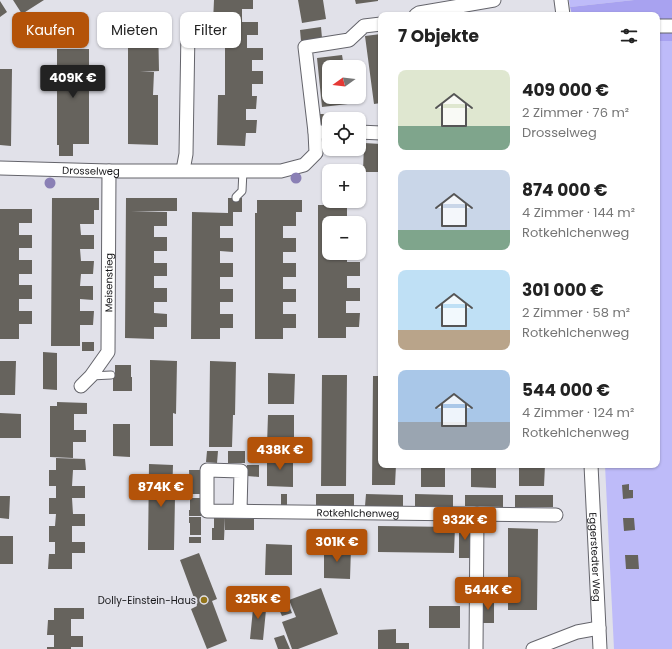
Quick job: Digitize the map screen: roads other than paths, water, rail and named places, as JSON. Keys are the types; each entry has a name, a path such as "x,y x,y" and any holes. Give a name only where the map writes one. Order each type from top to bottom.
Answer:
{"street":[{"path":"436,12 471,10 494,0"},
{"path":"561,0 563,12"},
{"name":"Drosselweg","path":"0,168 109,171 281,171 304,165 316,153 315,132 304,47 349,40 364,26 378,24"},
{"path":"660,26 672,26"},
{"path":"182,170 186,154 188,48"},
{"path":"315,132 322,132"},
{"path":"366,132 378,133"},
{"name":"Meisenstieg","path":"81,386 91,376 108,352 109,171"},
{"name":"Eggerstedter Weg","path":"591,468 600,649"},
{"name":"Rotkehlchenweg","path":"240,511 556,515"},
{"path":"476,649 477,514"},
{"path":"533,649 577,632 599,628"}],"lane":[{"path":"236,198 242,191 243,171"},
{"path":"91,376 111,375"}],"place":[{"name":"Dolly-Einstein-Haus","path":"204,600"}]}
